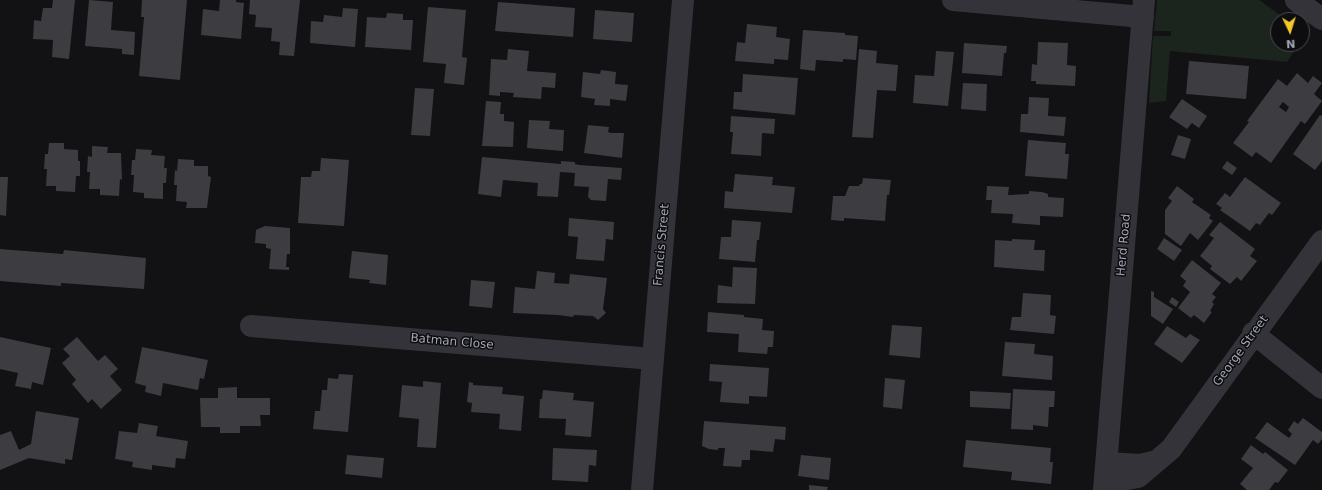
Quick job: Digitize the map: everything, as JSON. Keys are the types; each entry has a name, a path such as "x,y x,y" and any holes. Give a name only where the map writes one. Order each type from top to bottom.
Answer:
{"street":[{"name":"Francis Street","path":"642,490 683,0"},
{"path":"953,0 1144,8"},
{"path":"1296,0 1322,19"},
{"name":"Herd Road","path":"1105,479 1144,8"},
{"name":"George Street","path":"1105,479 1138,477 1159,461 1171,449 1253,333 1322,241"},
{"name":"Batman Close","path":"251,326 653,359"},
{"path":"1253,333 1322,388"}],"shaded area":[{"path":"1157,0 1259,0 1276,12 1270,12 1270,52 1294,52 1287,62 1170,51 1166,101 1149,103 1153,36 1171,36 1171,31 1154,31"}],"building":[{"path":"53,0 75,0 69,59 52,57 53,40 33,39 34,20 41,21 43,8 52,8"},
{"path":"89,0 113,2 111,30 135,32 134,55 122,54 122,49 85,46"},
{"path":"142,0 187,0 180,80 139,76 144,17 141,17"},
{"path":"220,0 236,0 236,2 244,3 241,39 201,35 203,9 219,11"},
{"path":"250,0 300,0 294,56 279,55 280,42 271,41 272,28 255,27 256,15 249,14"},
{"path":"498,2 575,8 573,37 495,31"},
{"path":"428,7 466,10 462,57 467,58 464,85 444,83 446,64 423,62"},
{"path":"343,8 358,9 355,47 310,43 311,21 323,22 324,15 342,17"},
{"path":"595,10 634,13 632,42 593,39"},
{"path":"387,13 403,14 403,20 413,20 411,50 365,47 367,17 386,18"},
{"path":"747,24 777,27 776,37 790,39 788,60 774,59 774,64 735,61 737,42 745,43"},
{"path":"803,30 845,33 845,35 858,36 856,60 843,59 843,62 816,60 815,71 800,69"},
{"path":"1038,42 1068,43 1067,65 1076,66 1075,86 1036,84 1036,81 1031,81 1032,64 1037,65"},
{"path":"964,43 1007,46 1006,53 1004,53 1002,76 962,73"},
{"path":"508,49 529,51 527,71 556,73 555,88 542,87 541,99 513,97 514,93 500,92 500,96 489,95 491,59 507,60"},
{"path":"859,49 877,51 876,63 898,65 896,91 877,90 873,138 852,137"},
{"path":"936,51 954,52 948,106 913,103 915,75 934,76"},
{"path":"1189,61 1249,66 1246,99 1186,94"},
{"path":"601,70 616,72 615,84 628,85 626,101 610,99 610,106 594,105 595,99 581,97 583,72 600,74"},
{"path":"1297,73 1308,83 1313,76 1322,83 1314,94 1322,101 1305,124 1301,121 1271,163 1256,152 1252,157 1233,143 1249,122 1247,121 1278,79 1287,86","holes":["1283,102 1289,107 1286,112 1279,107"]},
{"path":"743,74 798,78 795,115 733,109 734,92 742,92"},
{"path":"963,83 987,84 986,111 961,109"},
{"path":"415,88 434,89 430,136 411,135"},
{"path":"1029,97 1049,98 1048,116 1066,117 1064,136 1020,132 1021,114 1028,114"},
{"path":"1182,99 1207,116 1199,128 1192,123 1187,129 1169,117"},
{"path":"486,101 501,102 500,114 504,114 504,121 514,122 513,147 482,146"},
{"path":"1320,115 1322,116 1322,161 1315,170 1293,154"},
{"path":"731,116 775,119 774,134 762,133 761,156 731,154 733,132 730,132"},
{"path":"529,120 550,121 549,129 564,130 563,151 527,148"},
{"path":"588,125 609,127 608,132 611,133 624,133 622,158 584,153"},
{"path":"1178,135 1191,139 1185,159 1171,155"},
{"path":"1028,140 1066,143 1065,154 1069,154 1067,179 1025,176"},
{"path":"49,143 64,143 64,149 78,150 80,176 76,176 75,192 56,191 56,186 46,186 47,169 44,169 45,154 48,154"},
{"path":"92,146 108,147 107,153 121,153 122,180 120,179 119,196 100,195 100,189 89,189 90,172 87,172 88,156 92,157"},
{"path":"136,149 152,150 151,155 165,156 164,168 167,168 166,183 163,183 163,199 144,198 144,193 133,192 134,175 131,175 132,160 135,160"},
{"path":"482,157 561,164 561,161 575,162 575,164 579,165 622,168 621,180 608,179 606,201 591,200 588,197 589,187 574,186 575,173 560,172 558,197 537,196 538,183 503,180 501,197 478,194"},
{"path":"321,158 349,160 344,226 298,223 301,177 311,177 312,171 320,171"},
{"path":"178,159 194,160 194,166 208,166 208,176 211,177 207,208 186,208 187,202 176,201 177,185 174,185 175,170 177,171"},
{"path":"1227,161 1237,168 1232,175 1222,168"},
{"path":"735,174 773,177 772,185 795,187 792,213 724,208 725,191 733,192"},
{"path":"0,177 8,177 6,216 0,215"},
{"path":"1245,177 1281,203 1272,215 1269,213 1260,225 1256,223 1250,231 1220,210 1222,208 1216,204 1225,193 1230,197"},
{"path":"863,178 891,180 889,195 887,195 885,221 844,218 844,221 831,220 833,196 845,196 849,186 859,186 862,184"},
{"path":"987,186 1009,187 1008,195 1029,194 1029,191 1042,192 1048,194 1048,197 1064,198 1063,217 1040,216 1040,225 1012,223 1013,214 991,213 992,200 986,200"},
{"path":"1177,186 1194,199 1192,202 1211,215 1209,218 1213,221 1198,240 1190,233 1181,246 1165,234 1165,210 1172,201 1168,198"},
{"path":"569,218 614,222 613,240 606,239 604,261 576,259 578,237 568,236"},
{"path":"732,220 761,222 759,240 757,240 755,262 719,259 721,237 731,237"},
{"path":"1220,222 1255,249 1250,256 1257,261 1241,281 1237,277 1230,284 1210,269 1212,266 1200,256 1214,238 1209,235"},
{"path":"265,226 290,228 290,254 287,254 286,267 289,267 289,270 269,269 271,249 266,248 266,244 255,243 256,230"},
{"path":"1164,238 1182,250 1174,261 1157,249"},
{"path":"1012,239 1035,240 1034,250 1045,250 1044,271 994,267 995,240 1012,241"},
{"path":"0,249 63,254 64,250 146,258 144,289 61,283 61,286 0,281"},
{"path":"352,251 388,255 386,285 369,283 370,280 349,278"},
{"path":"1192,260 1221,283 1212,294 1216,297 1212,302 1214,304 1210,311 1212,312 1204,323 1194,315 1191,318 1178,308 1190,292 1183,286 1186,281 1180,276"},
{"path":"733,267 757,268 755,304 717,303 718,285 732,287"},
{"path":"537,271 555,273 554,283 569,284 570,274 607,278 603,309 606,313 598,320 593,316 574,315 573,317 513,313 515,287 535,289"},
{"path":"471,280 495,282 492,308 469,306"},
{"path":"1151,291 1154,292 1154,297 1173,309 1163,324 1151,316"},
{"path":"1023,293 1051,295 1050,315 1056,316 1054,334 1010,330 1012,317 1021,317"},
{"path":"1172,297 1179,302 1176,307 1169,302"},
{"path":"708,312 744,315 744,317 763,319 762,330 774,331 773,347 768,347 767,354 738,352 739,334 707,332"},
{"path":"892,325 922,327 920,358 889,355"},
{"path":"1167,326 1186,338 1190,334 1200,340 1182,363 1154,344"},
{"path":"0,337 51,348 43,385 32,382 31,389 15,386 18,373 0,369"},
{"path":"77,337 98,361 105,355 118,369 110,376 122,390 101,409 92,399 88,403 72,384 76,380 62,363 70,356 63,349"},
{"path":"1005,342 1035,344 1034,354 1053,356 1052,380 1002,376"},
{"path":"142,347 208,360 204,379 200,378 198,390 163,383 161,396 145,392 146,386 135,383"},
{"path":"710,364 769,368 767,397 749,396 749,404 720,402 722,382 709,381"},
{"path":"339,374 353,375 348,432 313,429 315,411 320,411 322,390 327,390 328,378 338,379"},
{"path":"885,378 905,380 902,409 883,407"},
{"path":"423,381 441,383 436,448 417,447 419,419 399,417 402,385 423,387"},
{"path":"469,382 473,383 473,385 503,387 502,394 524,396 521,431 499,429 500,414 471,412 472,403 467,402"},
{"path":"237,387 237,398 270,398 270,415 260,415 261,426 240,426 240,433 220,433 220,427 201,427 200,398 218,398 218,388"},
{"path":"1013,389 1055,391 1054,407 1049,407 1048,427 1033,425 1033,430 1011,429"},
{"path":"543,390 574,393 573,400 594,402 591,437 565,435 566,419 539,418 540,399 542,399"},
{"path":"970,391 1011,393 1010,409 970,407"},
{"path":"36,411 79,418 72,460 65,459 65,464 29,458 0,470 0,435 11,431 19,450 31,444"},
{"path":"1303,418 1322,432 1322,439 1318,444 1313,440 1295,465 1255,438 1267,422 1289,438 1292,434 1288,430 1294,421 1298,424"},
{"path":"704,421 786,427 785,440 775,439 773,452 750,450 750,460 742,460 741,467 723,466 725,448 718,448 718,450 709,449 702,446"},
{"path":"139,423 158,426 156,436 188,441 185,459 176,458 175,468 152,465 152,470 132,467 133,462 115,459 119,431 137,433"},
{"path":"966,440 1051,448 1050,462 1053,462 1051,484 1011,480 1012,472 963,467"},
{"path":"1251,445 1263,454 1265,452 1288,470 1278,483 1275,482 1269,490 1247,490 1240,484 1253,468 1241,459"},
{"path":"553,448 597,450 596,466 589,465 588,482 552,480"},
{"path":"347,455 384,458 382,478 345,474"},
{"path":"801,455 831,458 829,480 798,476"},
{"path":"809,485 828,487 827,490 809,490"}]}
